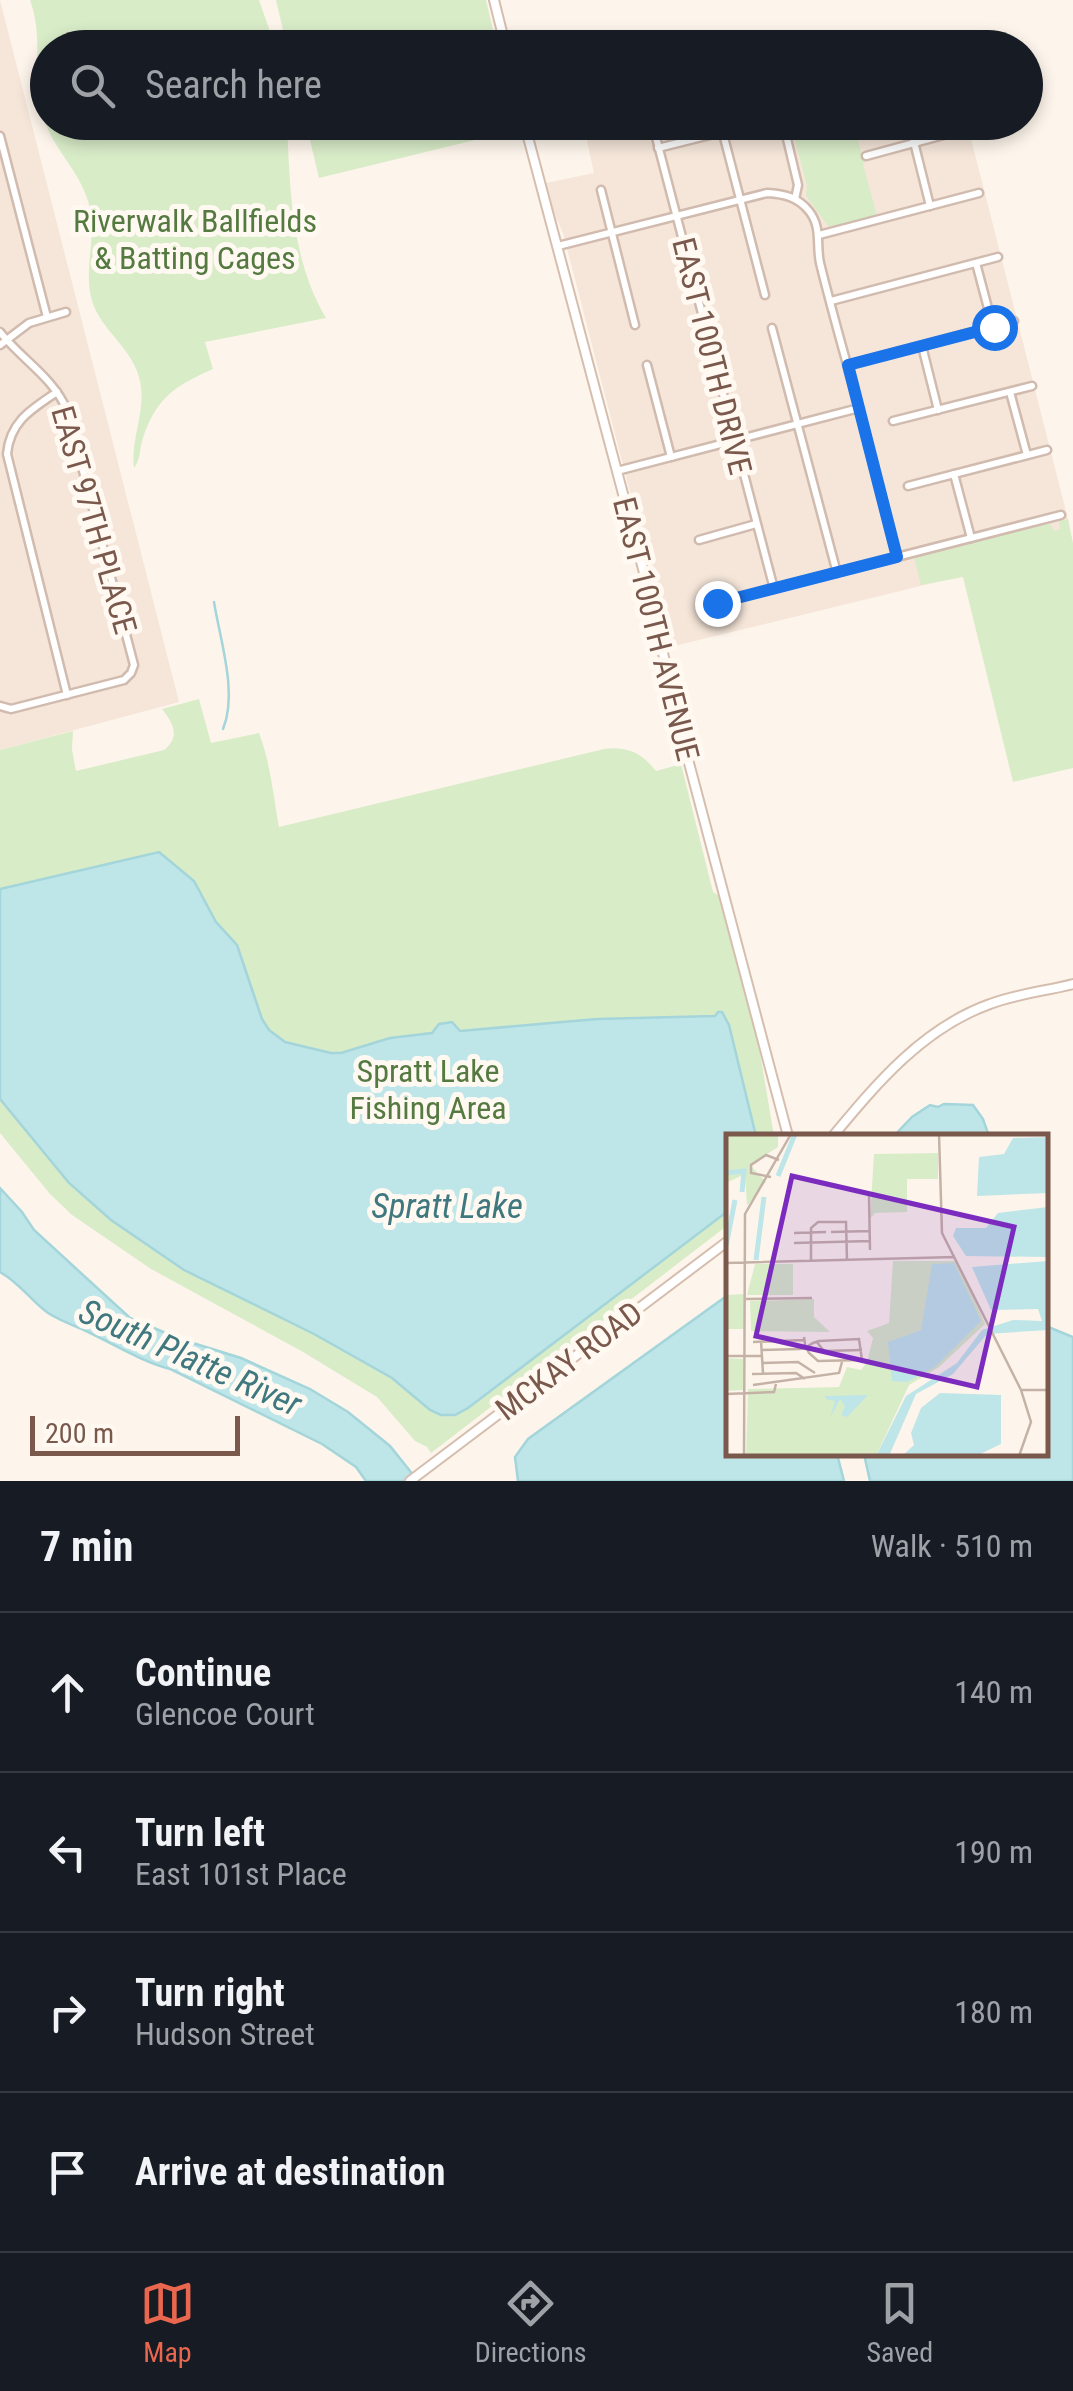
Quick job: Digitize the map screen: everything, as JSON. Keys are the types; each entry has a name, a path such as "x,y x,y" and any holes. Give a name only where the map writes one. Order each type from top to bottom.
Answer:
{"street":[{"path":"494,0 502,30"},
{"path":"0,136 46,317"},
{"name":"EAST 100TH AVENUE","path":"529,140 787,1134"},
{"name":"EAST 100TH DRIVE","path":"656,140 774,589"},
{"path":"658,148 690,140"},
{"path":"724,140 765,294"},
{"path":"787,140 798,184 795,199"},
{"path":"913,140 930,206"},
{"path":"866,156 925,140"},
{"path":"601,190 635,324"},
{"path":"558,246 739,199 768,194 795,199 812,215 820,235 819,257 897,557"},
{"path":"820,235 979,194"},
{"path":"831,301 998,257"},
{"path":"976,263 994,327"},
{"path":"3,342 24,325 66,312"},
{"path":"848,365 1014,321"},
{"path":"772,328 837,572"},
{"name":"EAST 97TH PLACE","path":"0,332 3,342 45,376 58,392 73,427 133,661 127,679 68,695"},
{"path":"922,346 938,410"},
{"path":"647,365 671,458"},
{"path":"893,421 1032,386"},
{"path":"0,706 11,709 68,695 7,454 19,420 58,392"},
{"path":"1010,392 1028,455"},
{"path":"616,471 859,408"},
{"path":"908,486 1047,450"},
{"path":"954,474 971,538"},
{"path":"717,603 1062,515"},
{"path":"699,540 756,524"},
{"path":"834,1134 930,1035 990,1004 1073,984"},
{"name":"MCKAY ROAD","path":"410,1481 726,1243"}],"shaded area":[{"path":"0,0 30,118 30,140 36,140 179,702 0,750"},
{"path":"587,140 971,140 1073,549 670,647 563,233 541,184 594,173"}],"green space":[{"name":"Riverwalk Ballfields & Batting Cages","path":"30,0 259,0 269,30 36,30"},
{"path":"276,0 486,0 493,30 283,30"},
{"name":"Riverwalk Ballfields & Batting Cages","path":"54,140 288,140 299,248 326,318 205,342 213,369 178,387 161,403 148,424 134,468 141,400 139,377 135,365 93,304 89,280 91,213 77,177"},
{"path":"310,140 475,140 319,178"},
{"path":"795,140 858,140 877,216 829,227 806,196"},
{"path":"1068,519 1073,543 1073,768 1013,782 963,577 921,585 914,558 1046,523 1054,531 1060,529 1059,521"},
{"name":"Spratt Lake Fishing Area","path":"199,699 211,743 259,733 279,827 604,749 633,752 656,771 681,764 713,892 724,908 757,1035 774,1134 726,1134 726,1227 431,1453 415,1441 377,1397 151,1269 72,1215 0,1133 0,750 73,731 76,771 164,750 174,730 162,709"}],"water":[{"name":"Spratt Lake","path":"159,852 194,881 216,922 237,945 269,1030 285,1042 331,1053 390,1038 432,1033 439,1024 452,1022 460,1031 597,1019 715,1016 722,1012 729,1025 756,1134 726,1134 726,1213 468,1408 455,1415 441,1415 392,1378 314,1334 184,1270 111,1220 69,1183 0,1099 0,889"},
{"path":"930,1105 973,1105 988,1134 896,1134"},
{"name":"South Platte River","path":"0,1188 34,1230 130,1318 241,1358 310,1389 348,1412 390,1446 418,1481 366,1481 356,1467 322,1444 48,1313 0,1272"},
{"path":"726,1296 726,1456 838,1456 844,1481 518,1481 515,1457 528,1439"},
{"path":"1048,1327 1073,1337 1073,1481 870,1481 864,1456 1048,1456"}],"waterway":[{"path":"214,602 228,683 223,729"}],"route":[{"path":"717,603 897,557 848,365 994,327"}]}
